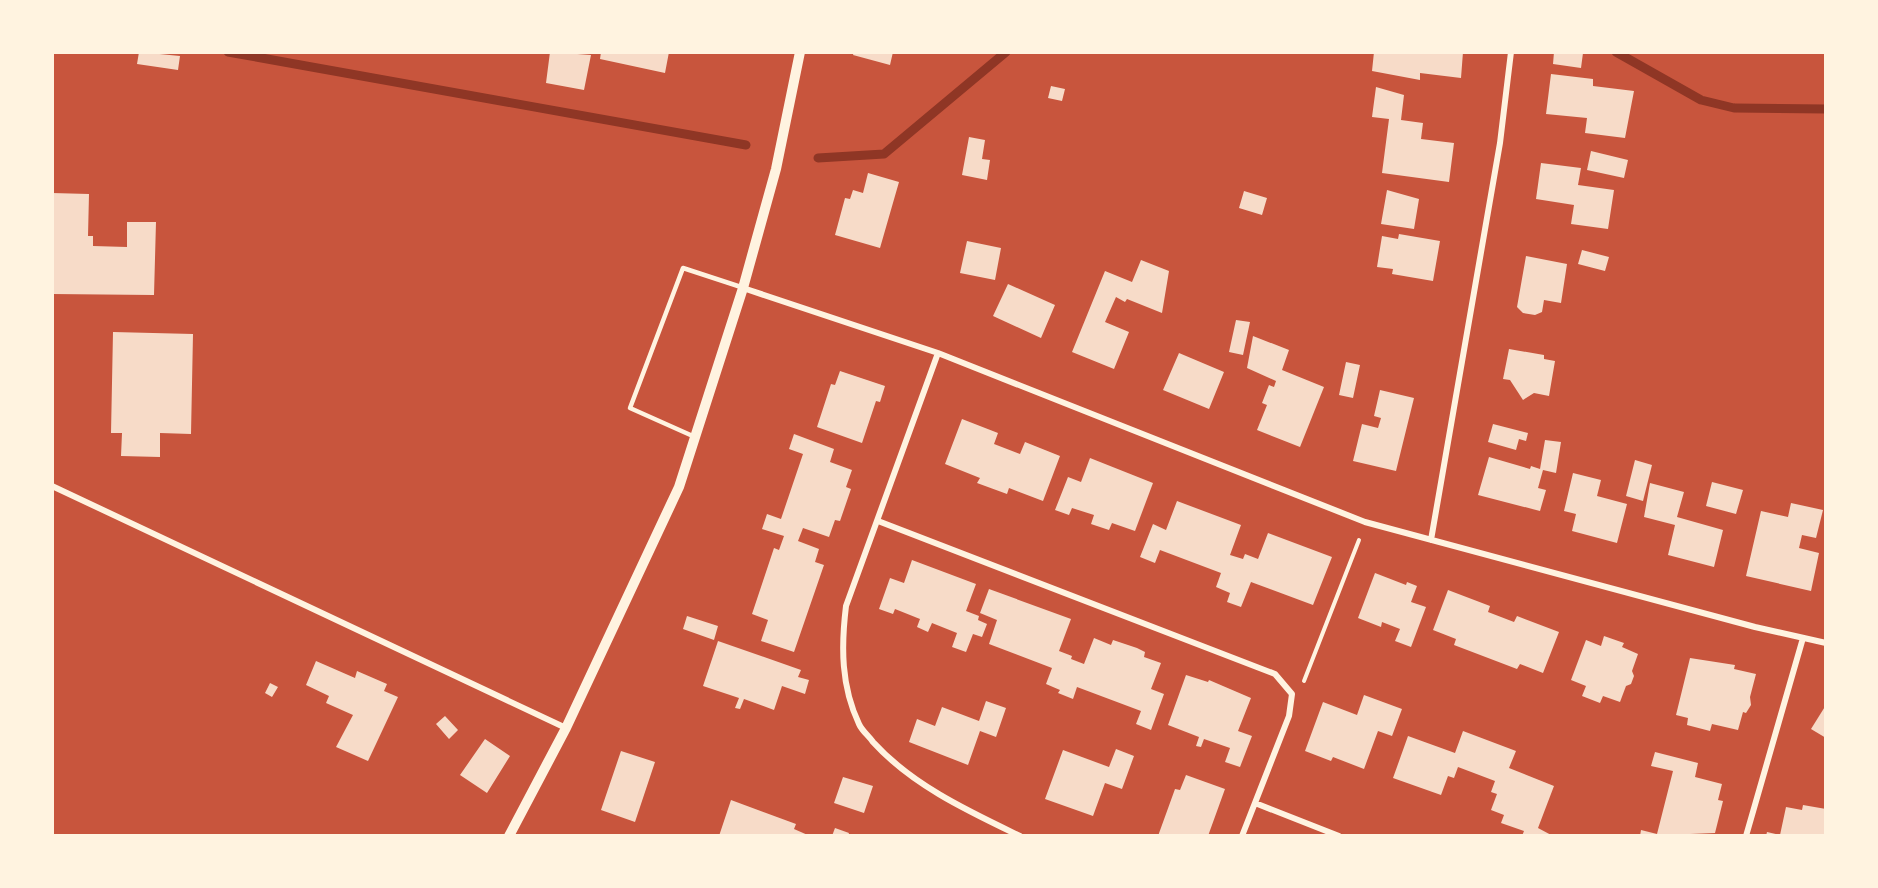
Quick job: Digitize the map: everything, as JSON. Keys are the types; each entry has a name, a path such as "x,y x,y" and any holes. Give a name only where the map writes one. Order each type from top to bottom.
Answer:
{"street":[{"path":"509,836 566,729 679,487 697,438 743,288 776,169 800,52"},
{"path":"1431,540 1500,143 1511,52"},
{"path":"743,288 938,354 1365,522 1826,643"},
{"path":"938,354 846,606 842,642 844,680 859,726 893,763 965,809 1020,836"},
{"path":"52,486 566,729"},
{"path":"878,521 1275,674 1292,694 1290,716 1242,836"},
{"path":"1746,836 1803,638"},
{"path":"1255,803 1339,836"}],"lane":[{"path":"697,438 630,408 684,268 743,288"}],"path":[{"path":"1292,694 1308,677 1365,522"}],"building":[{"path":"139,52 180,56 178,70 137,64"},
{"path":"550,52 591,55 584,90 546,83"},
{"path":"601,52 669,52 665,73 600,59"},
{"path":"854,52 893,52 890,65 853,55"},
{"path":"1374,52 1463,52 1461,78 1420,73 1420,80 1372,71"},
{"path":"1554,52 1583,53 1581,68 1553,64"},
{"path":"1551,74 1593,79 1593,86 1634,91 1625,138 1585,133 1587,118 1546,114"},
{"path":"1051,86 1065,89 1062,101 1048,98"},
{"path":"1376,87 1404,95 1401,120 1423,123 1421,139 1454,143 1449,182 1382,173 1389,119 1372,117"},
{"path":"969,137 985,140 982,159 990,160 987,180 962,175"},
{"path":"1591,151 1628,160 1624,178 1587,170"},
{"path":"1541,163 1581,168 1578,185 1614,190 1608,229 1571,224 1574,205 1536,199"},
{"path":"868,173 899,182 880,248 835,235 845,198 850,199 853,190 863,193"},
{"path":"1387,190 1419,199 1414,229 1381,224"},
{"path":"1244,191 1267,198 1262,215 1239,208"},
{"path":"52,193 89,194 88,236 93,236 93,246 127,247 127,222 156,222 154,295 52,294"},
{"path":"1399,234 1440,241 1433,281 1392,274 1393,269 1377,267 1382,236 1398,239"},
{"path":"967,241 1001,248 995,280 960,273"},
{"path":"1582,250 1609,257 1605,271 1578,264"},
{"path":"1526,256 1567,264 1561,303 1544,300 1542,312 1535,315 1523,313 1517,307"},
{"path":"1141,260 1169,271 1162,313 1116,297 1105,322 1129,332 1114,369 1072,352 1105,271 1132,282"},
{"path":"1008,284 1055,305 1041,338 993,316"},
{"path":"1236,320 1250,322 1243,355 1229,352"},
{"path":"113,332 193,334 191,434 160,433 160,457 121,456 122,433 111,433"},
{"path":"1253,336 1289,350 1282,370 1324,387 1300,447 1257,430 1267,405 1262,403 1269,385 1274,387 1276,381 1247,368"},
{"path":"1509,349 1544,355 1544,359 1555,361 1549,396 1534,393 1523,400 1510,380 1503,379"},
{"path":"1179,353 1224,372 1209,409 1163,390"},
{"path":"1346,362 1360,365 1353,398 1339,395"},
{"path":"840,371 885,386 880,402 876,401 862,443 817,427 831,384 835,385"},
{"path":"1380,390 1414,398 1396,471 1353,461 1362,424 1378,428 1381,418 1374,416"},
{"path":"962,419 998,433 994,444 1020,454 1025,442 1060,456 1043,501 1009,488 1007,494 977,483 980,478 945,464"},
{"path":"1493,424 1528,433 1526,441 1519,439 1516,450 1488,442"},
{"path":"794,434 834,449 830,462 852,470 846,487 851,489 840,521 835,520 829,537 803,528 798,541 819,549 815,562 824,565 794,652 761,641 768,620 752,614 774,548 779,550 784,536 762,529 767,514 781,519 803,454 789,449"},
{"path":"1545,440 1561,442 1556,473 1543,470 1538,488 1546,490 1540,511 1478,495 1489,457 1530,469 1531,466 1540,469"},
{"path":"1090,458 1153,483 1135,531 1112,523 1109,530 1091,524 1094,515 1072,508 1069,515 1055,510 1068,477 1081,482"},
{"path":"1635,460 1652,465 1643,501 1626,496"},
{"path":"1573,473 1601,480 1597,496 1627,504 1617,543 1572,531 1576,514 1564,511"},
{"path":"1712,482 1743,490 1736,514 1706,506"},
{"path":"1650,483 1684,492 1677,517 1723,530 1714,567 1668,555 1675,525 1644,517"},
{"path":"1177,501 1241,525 1230,555 1243,559 1245,554 1258,559 1268,533 1332,557 1313,605 1251,582 1241,607 1227,602 1230,593 1216,587 1221,573 1160,550 1155,563 1140,557 1153,524 1166,530"},
{"path":"1791,503 1823,510 1816,538 1802,535 1799,548 1819,553 1811,591 1746,576 1761,511 1788,517"},
{"path":"912,560 976,584 966,611 979,616 978,620 987,624 982,637 973,634 966,652 952,647 957,633 932,623 928,632 917,627 920,619 895,609 893,614 879,609 890,578 904,583"},
{"path":"1375,573 1406,585 1407,582 1417,586 1411,602 1426,607 1411,647 1395,641 1400,629 1382,622 1381,627 1358,618"},
{"path":"989,589 1071,619 1059,651 1072,656 1071,659 1084,664 1094,638 1111,645 1113,640 1137,648 1145,652 1144,657 1161,663 1151,689 1164,694 1151,730 1136,724 1141,711 1077,687 1073,699 1058,693 1060,690 1046,684 1052,668 989,644 997,620 980,613"},
{"path":"1448,590 1490,606 1488,612 1514,622 1517,616 1559,632 1543,673 1520,664 1517,669 1454,645 1456,639 1433,630"},
{"path":"687,616 718,626 714,640 683,629"},
{"path":"1604,636 1624,643 1622,647 1638,654 1632,671 1634,676 1631,684 1626,686 1620,702 1603,696 1600,703 1582,696 1586,686 1571,680 1586,640 1601,646"},
{"path":"718,641 801,670 798,677 809,680 805,694 782,686 774,710 744,699 740,709 735,708 739,698 703,686"},
{"path":"1690,658 1735,665 1734,669 1756,674 1750,697 1751,705 1746,713 1743,712 1738,730 1712,724 1710,731 1687,725 1688,718 1676,715"},
{"path":"316,661 355,678 357,671 387,684 384,691 398,697 368,761 336,747 353,715 326,703 329,696 306,685"},
{"path":"1186,675 1208,682 1209,680 1251,698 1238,731 1252,736 1240,767 1225,762 1230,748 1204,739 1201,747 1196,746 1199,737 1168,725"},
{"path":"270,683 278,687 272,697 265,693"},
{"path":"1364,695 1402,709 1392,736 1378,731 1364,769 1333,757 1331,761 1305,751 1323,702 1357,715"},
{"path":"986,701 1006,708 996,737 980,731 968,765 909,742 917,719 935,726 942,707 979,721"},
{"path":"1826,705 1826,738 1811,729"},
{"path":"445,716 458,730 449,739 436,724"},
{"path":"1463,731 1516,751 1509,768 1554,786 1538,828 1553,836 1522,836 1524,831 1501,823 1504,815 1491,810 1497,794 1491,792 1495,781 1458,767 1454,778 1448,776 1441,795 1393,778 1408,736 1455,753"},
{"path":"485,739 510,756 487,793 460,775"},
{"path":"1116,749 1134,756 1122,789 1105,783 1093,816 1045,799 1063,750 1109,767"},
{"path":"621,751 655,762 635,822 601,810"},
{"path":"1655,752 1698,763 1695,777 1722,784 1718,800 1723,801 1715,833 1640,836 1641,830 1657,834 1673,771 1651,766"},
{"path":"1186,775 1225,789 1208,836 1158,836 1175,789 1180,790"},
{"path":"843,777 873,786 864,813 834,803"},
{"path":"731,800 796,824 794,829 810,836 719,836"},
{"path":"1803,805 1826,809 1826,836 1766,836 1767,832 1780,835 1786,807 1802,810"},
{"path":"835,828 849,833 848,836 832,836"}],"waterway":[{"path":"228,52 746,145"},
{"path":"818,158 884,154 1006,52"},
{"path":"1616,52 1701,100 1734,108 1826,109"}]}
